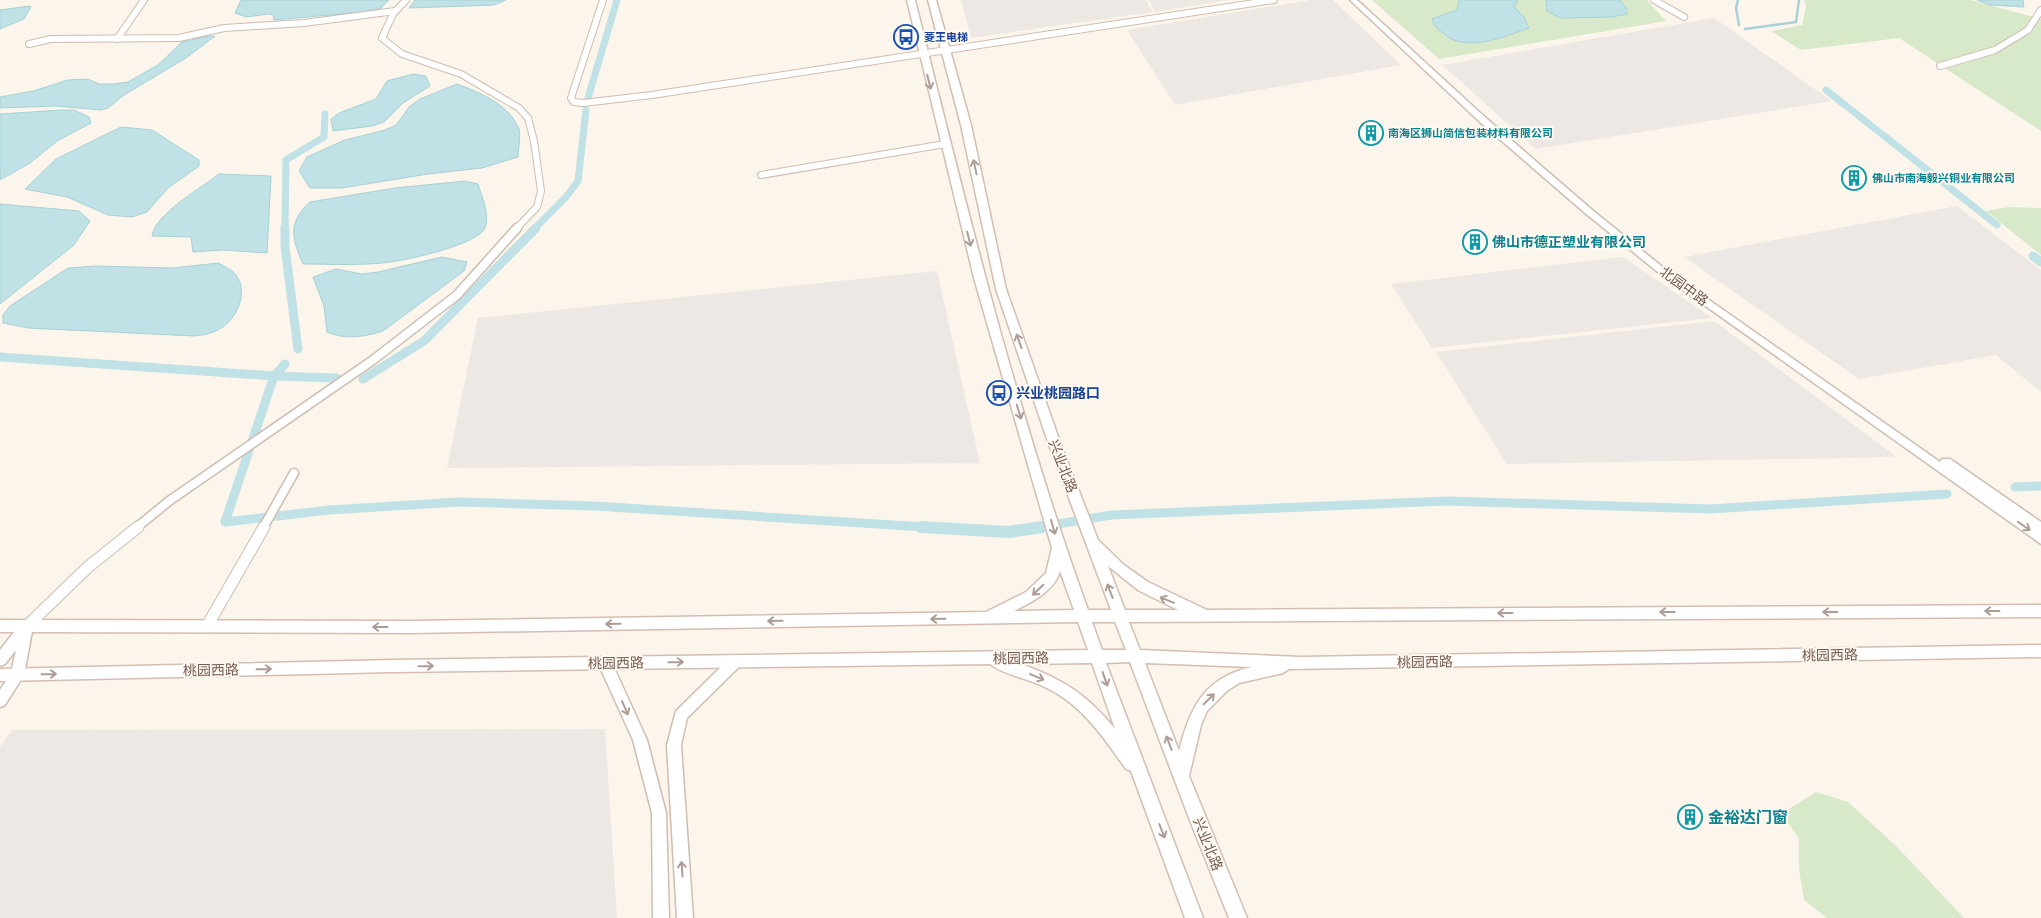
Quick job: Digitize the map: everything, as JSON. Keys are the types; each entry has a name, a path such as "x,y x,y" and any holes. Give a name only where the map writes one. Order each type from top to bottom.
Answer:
{"main road":[{"name":"兴业北路","path":"911,0 922,53 978,278 1059,548 1097,657 1194,918"},
{"name":"兴业北路","path":"932,0 966,125 1001,289 1054,442 1181,777 1238,918"},
{"path":"1091,539 1113,564 1158,597 1213,616"},
{"path":"987,618 1031,596 1052,576 1059,548"},
{"path":"0,626 411,627 1083,616 2041,611"},
{"name":"桃园西路","path":"0,675 393,666 1136,656 1301,663 2041,651"},
{"path":"992,659 1068,692 1106,730 1141,776"},
{"path":"1181,777 1193,725 1202,706 1222,686 1236,677 1301,663"}],"street":[{"path":"117,39 144,0"},
{"path":"0,660 27,626 88,567 169,501 373,360 457,295 536,207 540,191 528,118 520,108 461,74 402,54 382,38 382,33 395,11 406,0"},
{"path":"603,0 571,98 574,102 582,103 652,94 1274,0"},
{"name":"北园中路","path":"1353,0 1484,121 1648,260 2041,539"},
{"name":"北园中路","path":"1362,0 1425,61 1640,247 1792,356 2041,528"},
{"path":"1654,0 1684,17"},
{"path":"1940,66 1970,59 1995,50 2028,30 2041,10"},
{"path":"29,44 51,39 179,38 224,28 304,23 395,11"},
{"path":"761,175 945,144"},
{"path":"207,626 294,473"},
{"path":"0,701 17,675 27,626"},
{"path":"685,918 674,745 681,715 735,662"},
{"path":"605,663 640,740 659,813 661,918"}],"shaded area":[{"name":"菱王电梯","path":"961,0 1146,0 1153,12 971,38"},
{"path":"1149,0 1230,0 1155,12"},
{"path":"1311,0 1333,0 1401,65 1175,105 1127,30"},
{"path":"1714,18 1832,101 1536,149 1442,65"},
{"path":"1957,206 2041,270 2041,392 1996,355 1859,379 1684,257"},
{"path":"1623,257 1712,318 1432,348 1391,284"},
{"path":"937,271 980,463 447,468 478,318"},
{"path":"1714,321 1897,457 1507,464 1436,352"},
{"path":"605,729 617,918 0,918 0,747 12,730"}],"green space":[{"path":"1372,0 1647,0 1666,21 1439,59"},
{"path":"1804,0 1971,0 2041,19 2041,131 1899,38 1801,50 1771,31 1802,25 1806,7"},
{"path":"2009,207 2041,208 2041,255 1986,211"},
{"path":"1816,792 1848,802 1897,847 1964,918 1827,918 1804,900 1799,869 1799,838 1781,814"}],"water":[{"path":"241,0 389,0 381,8 364,12 274,20 273,15 269,14 246,17 235,13"},
{"path":"415,0 506,0 494,5 409,8"},
{"path":"1459,0 1518,0 1514,7 1524,17 1529,28 1485,42 1474,43 1453,40 1436,28 1432,19 1457,10"},
{"path":"1546,0 1620,0 1627,9 1627,14 1612,17 1560,18 1547,11"},
{"path":"1977,0 2023,0 2024,7 1990,5"},
{"path":"31,7 24,19 0,29 0,10"},
{"path":"215,36 186,58 124,95 108,108 101,110 56,106 0,108 0,97 33,91 68,80 88,79 99,84 128,82 158,65 182,42"},
{"path":"413,74 426,76 430,86 403,103 384,122 372,126 333,131 331,119 339,113 376,99 387,81"},
{"path":"457,84 493,100 514,120 519,129 518,157 482,168 428,174 342,188 310,188 299,171 307,157 345,140 385,130 396,125 410,106 420,99"},
{"path":"74,110 89,117 91,123 57,141 30,163 0,180 0,114"},
{"path":"121,127 152,130 199,160 199,166 168,188 147,212 132,217 108,215 67,197 25,189 56,159"},
{"path":"219,174 271,176 267,253 223,250 193,252 191,237 152,236 161,219 170,210"},
{"path":"465,181 478,184 487,217 485,228 480,234 470,240 426,255 390,262 303,264 296,247 294,232 298,217 310,202 395,188"},
{"path":"0,204 79,211 90,221 74,245 0,304"},
{"path":"442,257 467,262 464,271 383,331 355,337 327,332 324,306 313,277 336,269 362,274 378,272"},
{"path":"219,263 235,274 241,287 241,295 234,316 221,328 210,333 194,336 28,328 3,323 3,315 10,306 68,268 96,266 172,268"}],"waterway":[{"path":"588,98 617,0"},
{"path":"1738,0 1736,8 1739,25"},
{"path":"1745,29 1796,22 1799,0"},
{"path":"1826,90 1997,225"},
{"path":"534,229 566,197 578,181 586,110"},
{"path":"285,229 286,160 324,137 325,114"},
{"path":"363,379 424,341 536,228"},
{"path":"285,229 285,247 298,349"},
{"path":"2033,256 2041,262"},
{"path":"0,357 274,376"},
{"path":"274,376 285,364"},
{"path":"274,376 337,378"},
{"path":"274,376 225,522 329,510 459,502 594,506 941,528"},
{"path":"2015,487 2041,486"},
{"path":"1034,528 1111,515 1447,501 1711,509 1947,494"},
{"path":"921,527 1009,532 1042,527"}],"place":[{"name":"菱王电梯","path":"906,37"},
{"name":"南海区狮山简信包装材料有限公司","path":"1371,133"},
{"name":"佛山市南海毅兴铜业有限公司","path":"1854,178"},
{"name":"佛山市德正塑业有限公司","path":"1475,242"},
{"name":"兴业桃园路口","path":"999,393"},
{"name":"金裕达门窗","path":"1690,817"}]}
